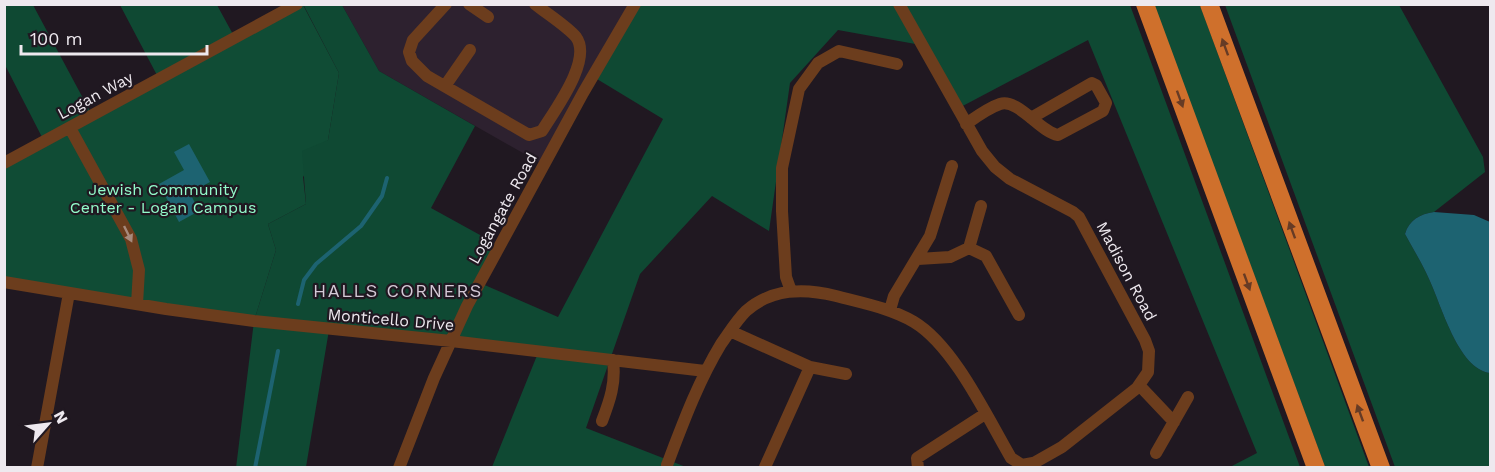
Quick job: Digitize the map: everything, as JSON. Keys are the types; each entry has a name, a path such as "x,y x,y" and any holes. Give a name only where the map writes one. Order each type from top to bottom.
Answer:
{"highway":[{"path":"1145,4 1316,468"},
{"path":"1209,4 1381,468"}],"street":[{"name":"Logan Way","path":"4,163 297,4"},
{"path":"446,4 413,40 409,52 416,67 530,135 542,131 579,68 581,55 576,37 535,4"},
{"path":"469,4 488,17"},
{"name":"Logangate Road","path":"399,468 467,306 564,127 635,4"},
{"name":"Madison Road","path":"898,4 982,151 995,167 1010,179 1079,217 1145,340 1149,361 1148,372 1139,385"},
{"path":"445,86 470,50"},
{"path":"791,291 786,277 782,168 799,89 818,63 839,51 897,64"},
{"path":"966,124 1001,103 1009,104 1052,134 1058,135 1103,111 1106,103 1096,85 1092,83 1031,118"},
{"path":"550,117 564,127"},
{"path":"70,128 131,239 139,270 137,304"},
{"path":"890,310 894,296 930,236 952,166"},
{"path":"918,259 950,257 969,248 981,206"},
{"path":"969,248 986,256 1019,315"},
{"name":"Monticello Drive","path":"4,282 137,304 329,330 451,341 705,371"},
{"path":"667,465 705,371 730,331 754,305 772,296 791,291 819,292 890,310 914,321 941,345 956,365 1011,458 1022,465 1029,465 1062,447 1139,385 1174,422"},
{"path":"37,468 69,293"},
{"path":"730,331 810,367 846,374"},
{"path":"602,421 614,383 613,360"},
{"path":"765,468 810,367"},
{"path":"1156,453 1188,398"},
{"path":"918,468 917,458 985,414"}],"shaded area":[{"path":"342,5 635,5 544,165 379,71"}],"green space":[{"path":"303,4 342,5 379,71 475,126 431,208 500,246 480,283 558,317 663,119 592,76 635,5 1130,5 1300,467 1230,467 1257,453 1088,40 957,109 921,45 838,30 790,83 769,231 712,196 640,274 586,428 686,467 492,467 538,353 329,330 306,467 236,468 254,321 276,250 268,224 306,204 302,151 328,140 339,73"},
{"path":"5,5 33,5 92,115 44,141 5,65"},
{"path":"120,5 217,5 235,38 159,79"},
{"name":"Jewish Community Center - Logan Campus","path":"303,5 339,73 328,140 303,177 306,204 268,224 276,250 254,321 5,282 4,163"},
{"path":"1154,5 1200,5 1369,467 1325,467"},
{"path":"1225,5 1399,5 1483,157 1485,172 1434,212 1416,219 1409,225 1405,234 1426,273 1460,348 1479,369 1490,373 1490,467 1395,467"}],"water":[{"path":"189,144 210,182 190,193 199,211 179,222 159,184 184,170 174,152"},
{"path":"1434,212 1474,215 1490,222 1490,373 1479,369 1460,348 1426,273 1405,234 1409,225 1416,218"}],"waterway":[{"path":"298,304 304,280 316,264 361,226 382,196 387,178"},
{"path":"255,468 278,351"}],"district":[{"name":"HALLS CORNERS","path":"398,291"}]}
